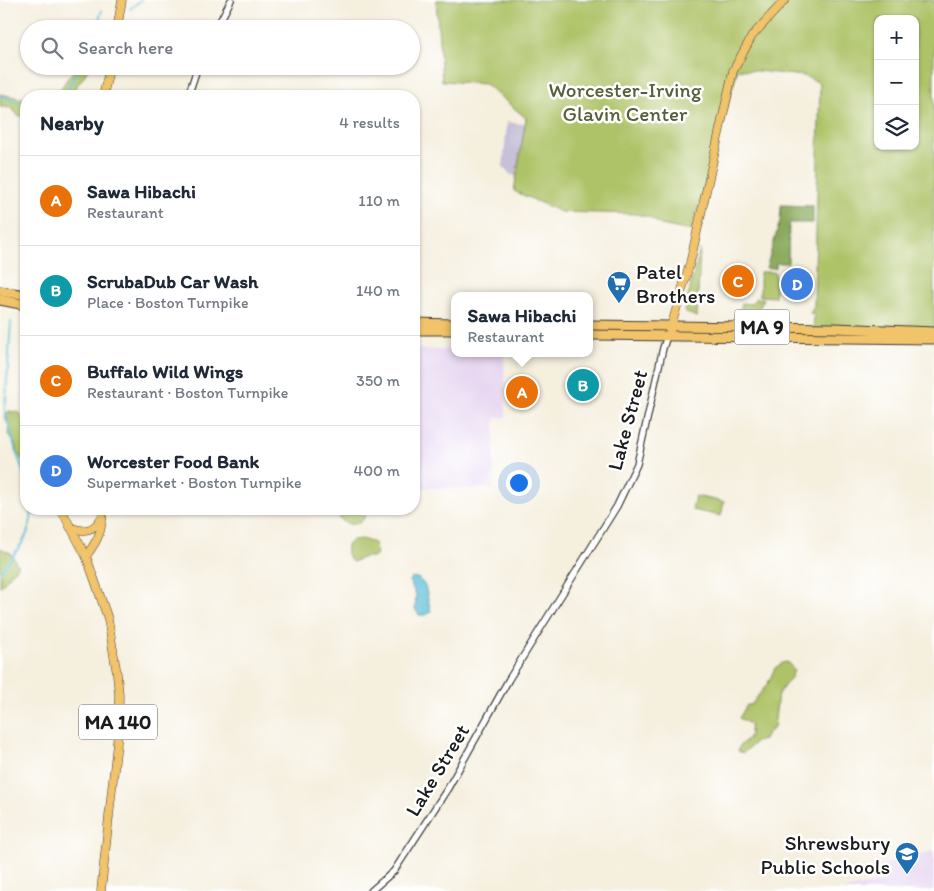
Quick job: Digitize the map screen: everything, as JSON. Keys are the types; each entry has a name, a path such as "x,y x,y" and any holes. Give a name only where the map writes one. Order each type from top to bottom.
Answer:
{"highway":[{"path":"0,291 20,294"},
{"path":"0,300 20,305"},
{"path":"420,323 451,324"},
{"name":"MA 9","path":"593,325 934,332"},
{"path":"420,330 451,330"},
{"name":"MA 9","path":"593,335 934,339"}],"main road":[{"path":"119,20 122,0"},
{"name":"Lake Street","path":"668,336 690,263 733,72 752,36 785,0"},
{"path":"104,90 108,75"},
{"name":"MA 140","path":"64,515 86,556 108,618 114,648 119,696 114,773 101,891"},
{"path":"70,527 79,530 92,529 98,524 102,515"},
{"path":"86,556 99,537 103,515"}],"street":[{"path":"221,20 231,0"},
{"path":"190,90 195,75"},
{"name":"Lake Street","path":"371,891 394,872 448,788 516,669 617,506 637,464 663,348 668,336"}],"shaded area":[{"path":"507,122 545,127 542,179 511,175 503,167"},
{"path":"420,349 451,350 451,357 504,357 506,417 495,418 493,489 420,488"},
{"name":"Shrewsbury Public Schools","path":"934,851 934,891 842,891 881,882 877,867"}],"green space":[{"name":"Worcester-Irving Glavin Center","path":"436,0 934,0 934,337 813,334 814,315 810,314 814,306 820,83 804,76 738,69 691,231 661,225 649,217 636,214 561,212 514,191 526,118 485,84 442,81"},
{"path":"70,75 84,75 74,90 60,90 61,89"},
{"path":"0,94 20,98 20,116 12,108 0,107"},
{"path":"781,205 813,206 813,223 789,223 788,263 776,263 776,268 766,268 780,221"},
{"path":"700,249 697,317 684,312"},
{"path":"760,272 775,272 775,297 760,296"},
{"path":"756,298 764,299 756,314 750,319 739,318 742,303 751,304"},
{"path":"9,411 20,413 20,456 8,434 9,426 5,417"},
{"path":"695,496 724,502 721,516 692,510"},
{"path":"338,515 365,515 360,522 354,524 349,524"},
{"path":"362,539 374,543 377,554 374,557 364,557 353,562 347,555 347,545 353,540"},
{"path":"0,548 11,553 18,566 0,587"},
{"path":"787,662 794,669 792,676 778,694 774,728 767,733 764,740 756,742 743,753 738,751 741,744 748,739 750,731 750,724 739,718 747,705 751,705 768,683 775,668"}],"water":[{"path":"411,578 418,578 425,585 431,612 426,615 419,615 415,609 416,595 409,581"}],"waterway":[{"path":"130,9 141,0"},
{"path":"99,20 102,10"},
{"path":"67,90 75,75"},
{"path":"0,96 20,103"},
{"path":"11,322 5,410 20,462"},
{"path":"0,572 26,536 31,515"}],"place":[{"name":"Buffalo Wild Wings","path":"738,281"},
{"name":"Worcester Food Bank","path":"797,284"},
{"name":"Patel Brothers","path":"619,304"},
{"name":"ScrubaDub Car Wash","path":"583,385"},
{"name":"Sawa Hibachi","path":"522,392"},
{"name":"Shrewsbury Public Schools","path":"907,875"}]}
